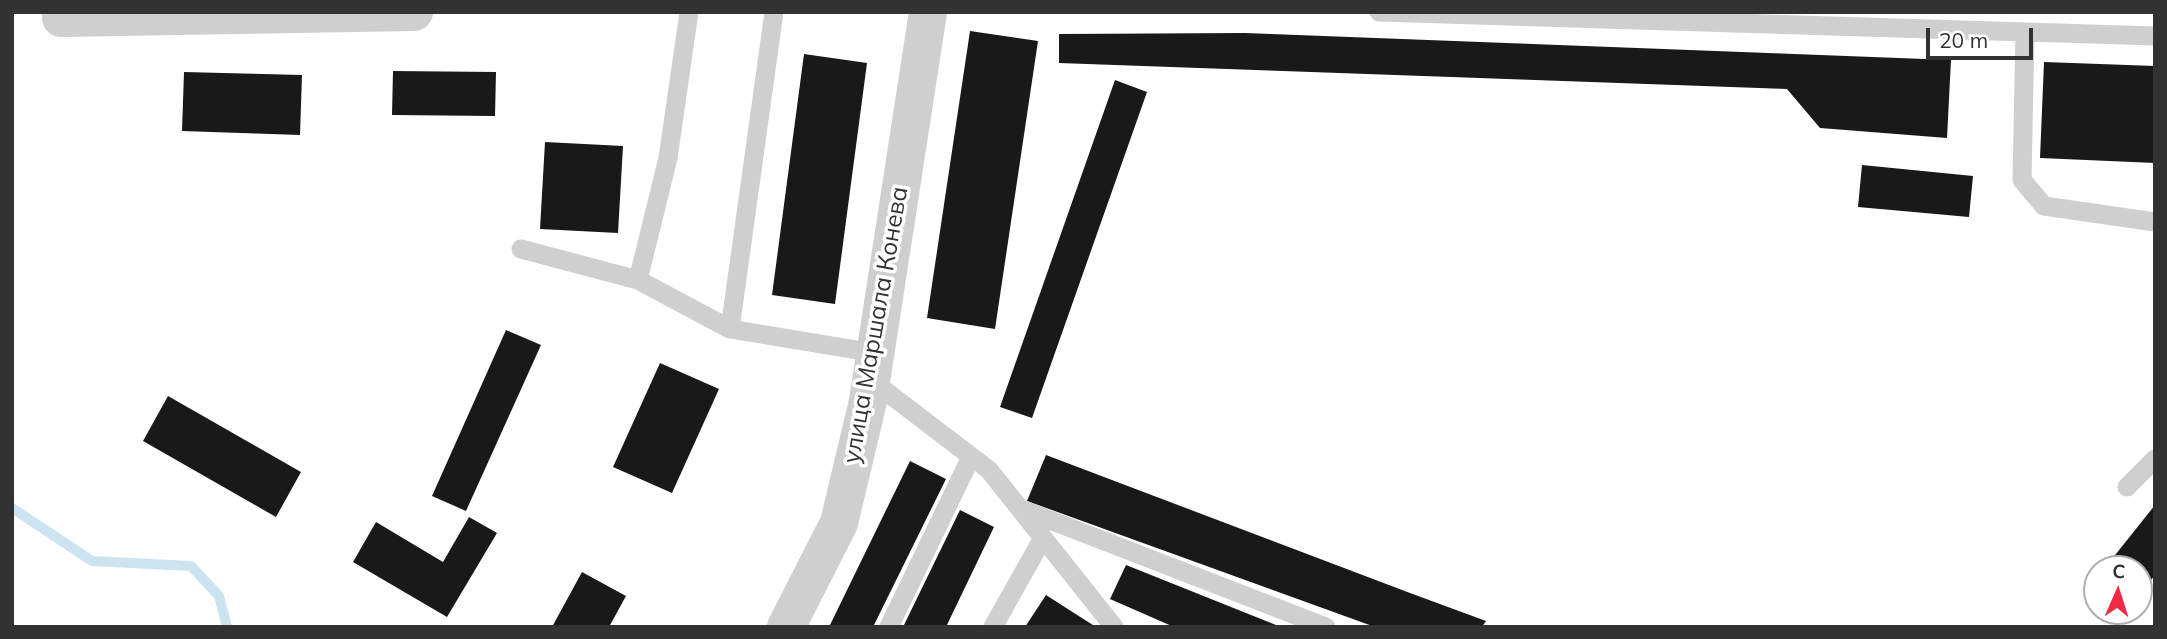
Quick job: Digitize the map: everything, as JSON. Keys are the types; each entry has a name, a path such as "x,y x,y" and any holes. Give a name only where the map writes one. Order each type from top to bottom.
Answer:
{"street":[{"path":"61,18 414,12"},
{"name":"улица Маршала Конева","path":"786,627 839,523 873,366 928,12"}],"lane":[{"path":"638,279 668,158 689,12"},
{"path":"730,329 774,12"},
{"path":"1379,12 2155,36"},
{"path":"2025,32 2022,180 2044,206 2155,222"},
{"path":"521,249 638,279 730,329 873,366 971,457 989,470 1114,627"},
{"path":"889,627 971,457"},
{"path":"2127,487 2155,459"},
{"path":"1018,507 1326,627"},
{"path":"993,627 1043,538"}],"building":[{"path":"970,31 1038,41 995,329 927,318"},
{"path":"1245,33 1951,60 1947,138 1820,128 1787,89 1059,63 1059,34"},
{"path":"804,54 867,63 835,304 772,295"},
{"path":"2044,62 2155,66 2155,163 2040,158"},
{"path":"393,71 496,72 495,116 392,115"},
{"path":"184,72 302,75 300,135 182,131"},
{"path":"1115,80 1147,92 1032,418 1000,407"},
{"path":"545,142 623,146 618,233 540,229"},
{"path":"1862,165 1973,176 1969,217 1858,207"},
{"path":"506,330 541,345 466,511 432,496"},
{"path":"660,363 719,389 672,493 613,467"},
{"path":"168,396 301,472 276,517 143,441"},
{"path":"1046,455 1486,621 1482,627 1375,627 1027,501"},
{"path":"910,461 946,479 873,627 829,627"},
{"path":"2155,505 2155,575 2153,578 2153,555 2115,555"},
{"path":"960,510 994,527 946,627 903,627"},
{"path":"469,517 497,533 447,617 353,562 376,522 443,562"},
{"path":"1126,565 1281,627 1174,627 1110,599"},
{"path":"582,572 626,596 609,627 552,627"},
{"path":"1046,595 1096,627 1025,627"}],"waterway":[{"path":"12,508 92,561 191,566 219,596 227,627"}]}
